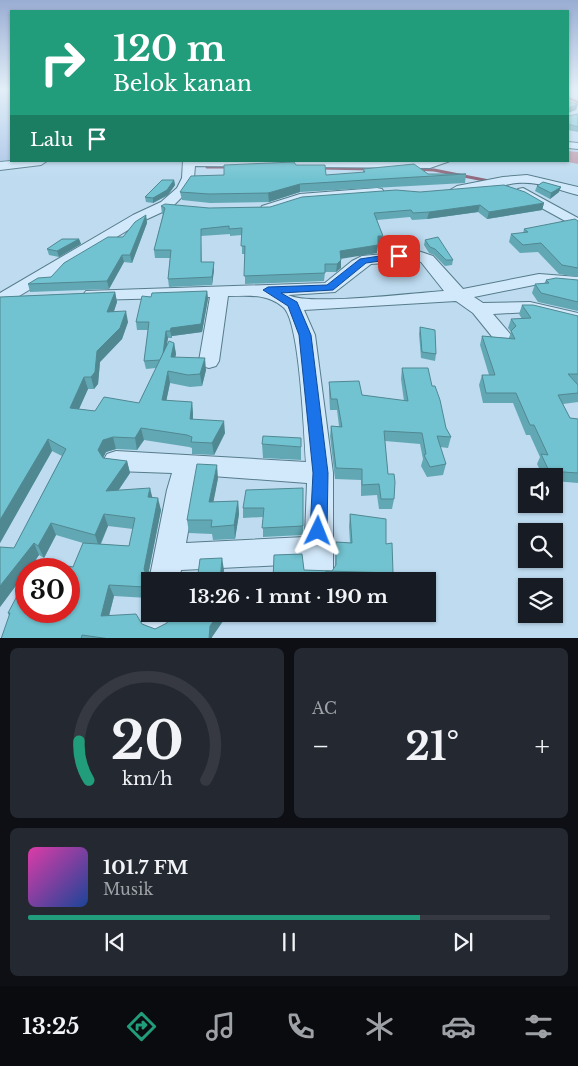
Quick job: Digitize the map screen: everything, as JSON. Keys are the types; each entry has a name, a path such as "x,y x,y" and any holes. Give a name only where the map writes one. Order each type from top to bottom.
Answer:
{"street":[{"path":"0,166 33,162"},
{"path":"0,300 138,218 166,204 182,190 188,178 189,162 430,164 498,183 532,196 578,224"},
{"path":"440,191 472,190 498,183 534,179 578,191"},
{"path":"253,209 275,208 300,198 387,191"},
{"path":"166,204 184,206"},
{"path":"72,296 329,288 358,264 368,259 411,255 426,259 440,277 459,295 479,309 501,336"},
{"path":"268,290 293,305 343,304 459,295 539,279 578,282"},
{"path":"209,361 220,292"},
{"path":"0,300 38,297"},
{"path":"188,464 180,490 167,569 318,563 320,473 305,335 293,305"},
{"path":"479,309 530,307 578,319"},
{"path":"116,461 320,473"}],"shaded area":[{"path":"0,120 10,120 10,161 0,165"}],"building":[{"path":"569,120 578,120 578,127 569,124"},
{"path":"294,162 296,165 325,165 326,175 365,172 363,169 414,164 428,174 466,174 300,184 268,193 209,194 180,192 191,176 224,175 224,165"},
{"path":"162,180 174,180 167,190 153,198 145,197"},
{"path":"543,182 561,187 551,193 537,186"},
{"path":"504,185 525,192 544,203 489,212 480,205 429,212 413,213 411,210 374,213 383,236 378,236 378,245 340,251 341,260 337,264 325,264 325,273 244,276 245,246 241,246 242,228 229,229 229,226 201,229 201,262 214,262 212,277 168,279 171,250 154,250 165,208 161,206 165,204 209,208 270,207 302,197 396,190 420,192"},
{"path":"146,215 130,255 122,255 107,281 28,284 38,278 51,277 64,263 108,237 123,237 135,222"},
{"path":"575,219 578,221 578,268 562,265 541,243 523,245 511,234 528,232 524,229"},
{"path":"438,237 453,260 446,260 435,249 430,247 425,240"},
{"path":"62,239 79,239 57,251 47,249"},
{"path":"556,278 578,280 578,302 541,293 535,284 549,283 546,280"},
{"path":"207,291 201,324 171,328 170,331 166,331 163,354 160,360 144,361 149,322 136,322 142,296 151,297 152,293"},
{"path":"115,292 107,312 126,311 120,328 97,351 95,372 91,377 84,377 70,408 95,411 104,397 139,403 169,341 174,343 171,357 205,358 200,374 188,375 168,371 162,400 192,402 190,419 224,421 212,443 191,442 192,437 187,435 141,428 135,438 113,437 103,440 98,450 103,458 127,461 106,491 150,488 148,497 158,498 144,569 145,572 141,572 141,587 109,585 101,616 136,614 142,624 155,629 167,622 213,622 210,626 209,638 103,638 82,635 81,638 1,638 10,613 8,613 15,600 15,623 80,623 80,558 77,558 83,543 129,546 135,518 104,514 95,535 51,523 38,546 34,543 22,558 15,558 15,567 0,586 0,547 14,548 66,449 48,439 0,520 0,297"},
{"path":"522,305 533,305 578,316 578,374 568,374 578,385 578,393 558,395 570,418 578,419 578,473 563,472 563,468 548,468 541,454 548,455 534,425 530,425 516,393 486,393 482,375 495,375 482,336 515,339 511,331 516,326 511,319 531,318"},
{"path":"420,327 435,330 436,354 422,352"},
{"path":"402,368 428,368 432,386 435,386 440,400 446,428 451,437 437,436 446,464 430,467 424,455 426,454 422,433 384,431 388,474 394,474 395,482 394,499 381,499 379,484 362,485 362,469 336,468 331,426 342,427 337,399 331,399 329,382 359,381 362,395 408,401"},
{"path":"263,436 301,438 301,447 262,444"},
{"path":"197,464 217,465 209,502 238,501 234,525 211,527 212,520 187,520"},
{"path":"303,488 303,526 262,528 264,508 243,508 246,490"},
{"path":"350,514 386,519 386,544 392,543 393,572 273,572 274,555 302,554 304,570 332,571 336,565 336,542 352,543"},
{"path":"222,558 221,572 198,572 200,559"}],"waterway":[{"path":"569,157 578,158"},
{"path":"207,167 229,167"},
{"path":"320,168 371,169"},
{"path":"415,169 434,170 489,181"}],"route":[{"path":"318,531 320,473 316,420 305,335 299,315 290,301 268,290 329,288 363,261 387,256 399,256"}]}
